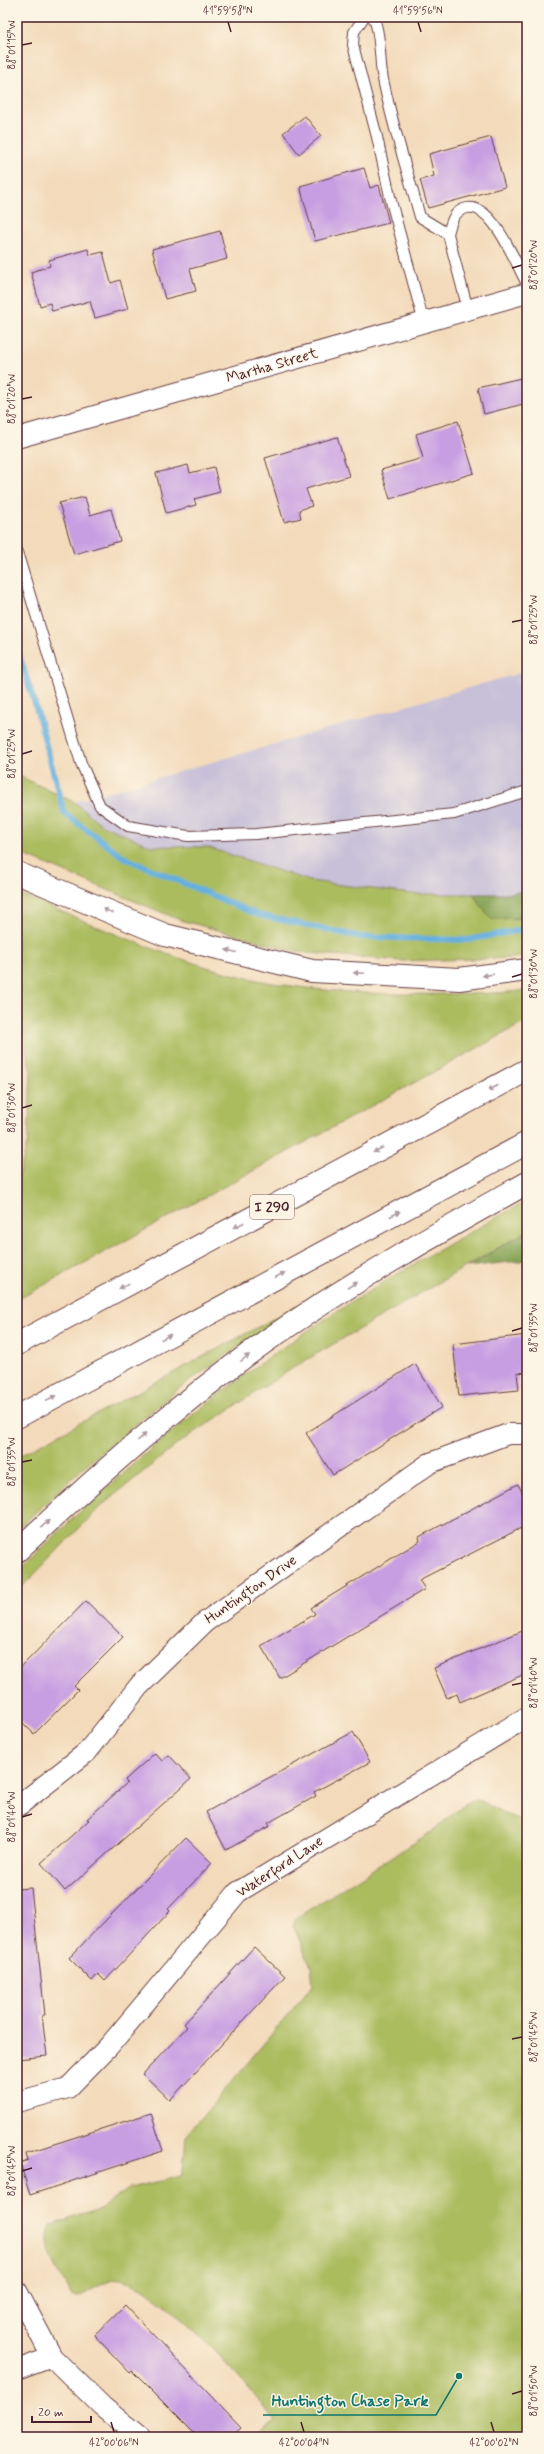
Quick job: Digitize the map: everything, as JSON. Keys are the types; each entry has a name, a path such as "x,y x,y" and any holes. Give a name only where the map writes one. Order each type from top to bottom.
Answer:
{"highway":[{"path":"17,873 166,935 312,970 460,979 527,970"},
{"name":"I 290","path":"17,1344 527,1070"},
{"path":"17,1417 527,1143"},
{"path":"17,1551 113,1462 165,1418 270,1339 427,1239 527,1183"}],"street":[{"name":"Martha Street","path":"17,438 527,294"},
{"name":"Huntington Drive","path":"17,1807 87,1752 139,1686 205,1622 430,1463 508,1434 527,1434"},
{"name":"Waterford Lane","path":"17,2102 68,2088 109,2046 238,1892 527,1717"},
{"path":"17,2290 52,2357 103,2407 140,2437"},
{"path":"17,2370 52,2357"}],"lane":[{"path":"364,17 354,32 353,45 377,137 391,201 424,323"},
{"path":"372,17 376,27 382,74 392,117 420,217 448,234"},
{"path":"468,310 448,234 453,217 462,209 479,209 489,216 527,284"},
{"path":"17,552 81,764 100,806 128,826 188,836 256,834 454,814 527,791"}],"shaded area":[{"path":"527,671 527,890 506,894 412,894 310,881 207,847 151,846 102,825 74,802"}],"green space":[{"path":"17,775 74,802 102,825 151,846 207,847 310,881 412,894 473,894 491,919 527,918 527,956 512,958 402,961 299,952 180,920 17,852"},
{"path":"527,890 527,918 491,919 473,894 506,894"},
{"path":"17,893 150,948 232,974 284,985 310,989 389,994 474,994 527,990 527,1021 17,1300 17,1183 28,1140 31,1072 17,1007"},
{"path":"527,1201 527,1231 296,1366 180,1442 101,1506 17,1592 17,1573 44,1546 100,1493 159,1442 219,1394 283,1347 386,1281"},
{"path":"527,1231 527,1260 467,1267"},
{"path":"297,1306 177,1390 84,1467 17,1530 17,1457"},
{"path":"475,1800 482,1801 502,1813 527,1822 527,2437 255,2437 275,2421 263,2405 203,2340 158,2299 138,2285 121,2279 110,2280 76,2297 70,2294 53,2260 48,2242 48,2233 51,2225 100,2209 130,2188 181,2176 183,2170 186,2136 313,1985 311,1967 293,1925 296,1918 431,1832 464,1805"}],"building":[{"path":"305,116 321,136 299,154 283,133"},
{"path":"491,137 505,187 428,208 420,180 434,176 429,154"},
{"path":"364,168 370,188 379,185 389,223 315,241 300,186"},
{"path":"220,231 227,259 190,269 196,291 165,299 152,249"},
{"path":"88,249 90,255 103,252 111,283 120,280 128,309 95,318 90,301 52,311 50,303 40,306 31,272 50,266 49,260"},
{"path":"521,378 527,403 484,414 478,388"},
{"path":"458,421 474,473 390,499 381,470 423,458 416,434"},
{"path":"337,437 349,476 306,489 312,506 299,510 301,518 284,522 265,458"},
{"path":"188,465 190,473 214,467 220,492 194,499 196,505 166,513 156,473"},
{"path":"85,497 90,515 111,509 120,541 74,554 59,503"},
{"path":"527,1335 527,1372 517,1373 519,1390 459,1396 453,1344"},
{"path":"415,1364 442,1407 333,1475 306,1433"},
{"path":"518,1484 527,1502 527,1525 419,1580 425,1589 280,1678 261,1646 315,1614 311,1608 420,1541 419,1537"},
{"path":"86,1601 123,1637 74,1686 78,1690 34,1734 17,1717 17,1671"},
{"path":"527,1629 527,1673 460,1702 457,1694 447,1698 434,1668"},
{"path":"353,1732 370,1762 314,1792 316,1796 268,1823 270,1826 226,1850 206,1812"},
{"path":"155,1753 162,1761 169,1755 191,1779 65,1891 41,1863 89,1820 87,1819 127,1783 125,1780"},
{"path":"186,1838 212,1863 168,1909 170,1911 105,1981 98,1974 92,1981 69,1958"},
{"path":"31,1888 45,2015 42,2015 47,2056 17,2059 17,1889"},
{"path":"254,1947 285,1976 170,2100 143,2074 187,2027 184,2024"},
{"path":"151,2113 163,2151 30,2195 20,2163 28,2160 26,2153"},
{"path":"125,2305 241,2428 231,2437 198,2437 132,2371 130,2373 94,2335"}],"waterway":[{"path":"17,649 36,707 64,813 125,858 258,915 361,937 467,940 527,929"}],"place":[{"name":"Huntington Chase Park","path":"459,2376"}]}
